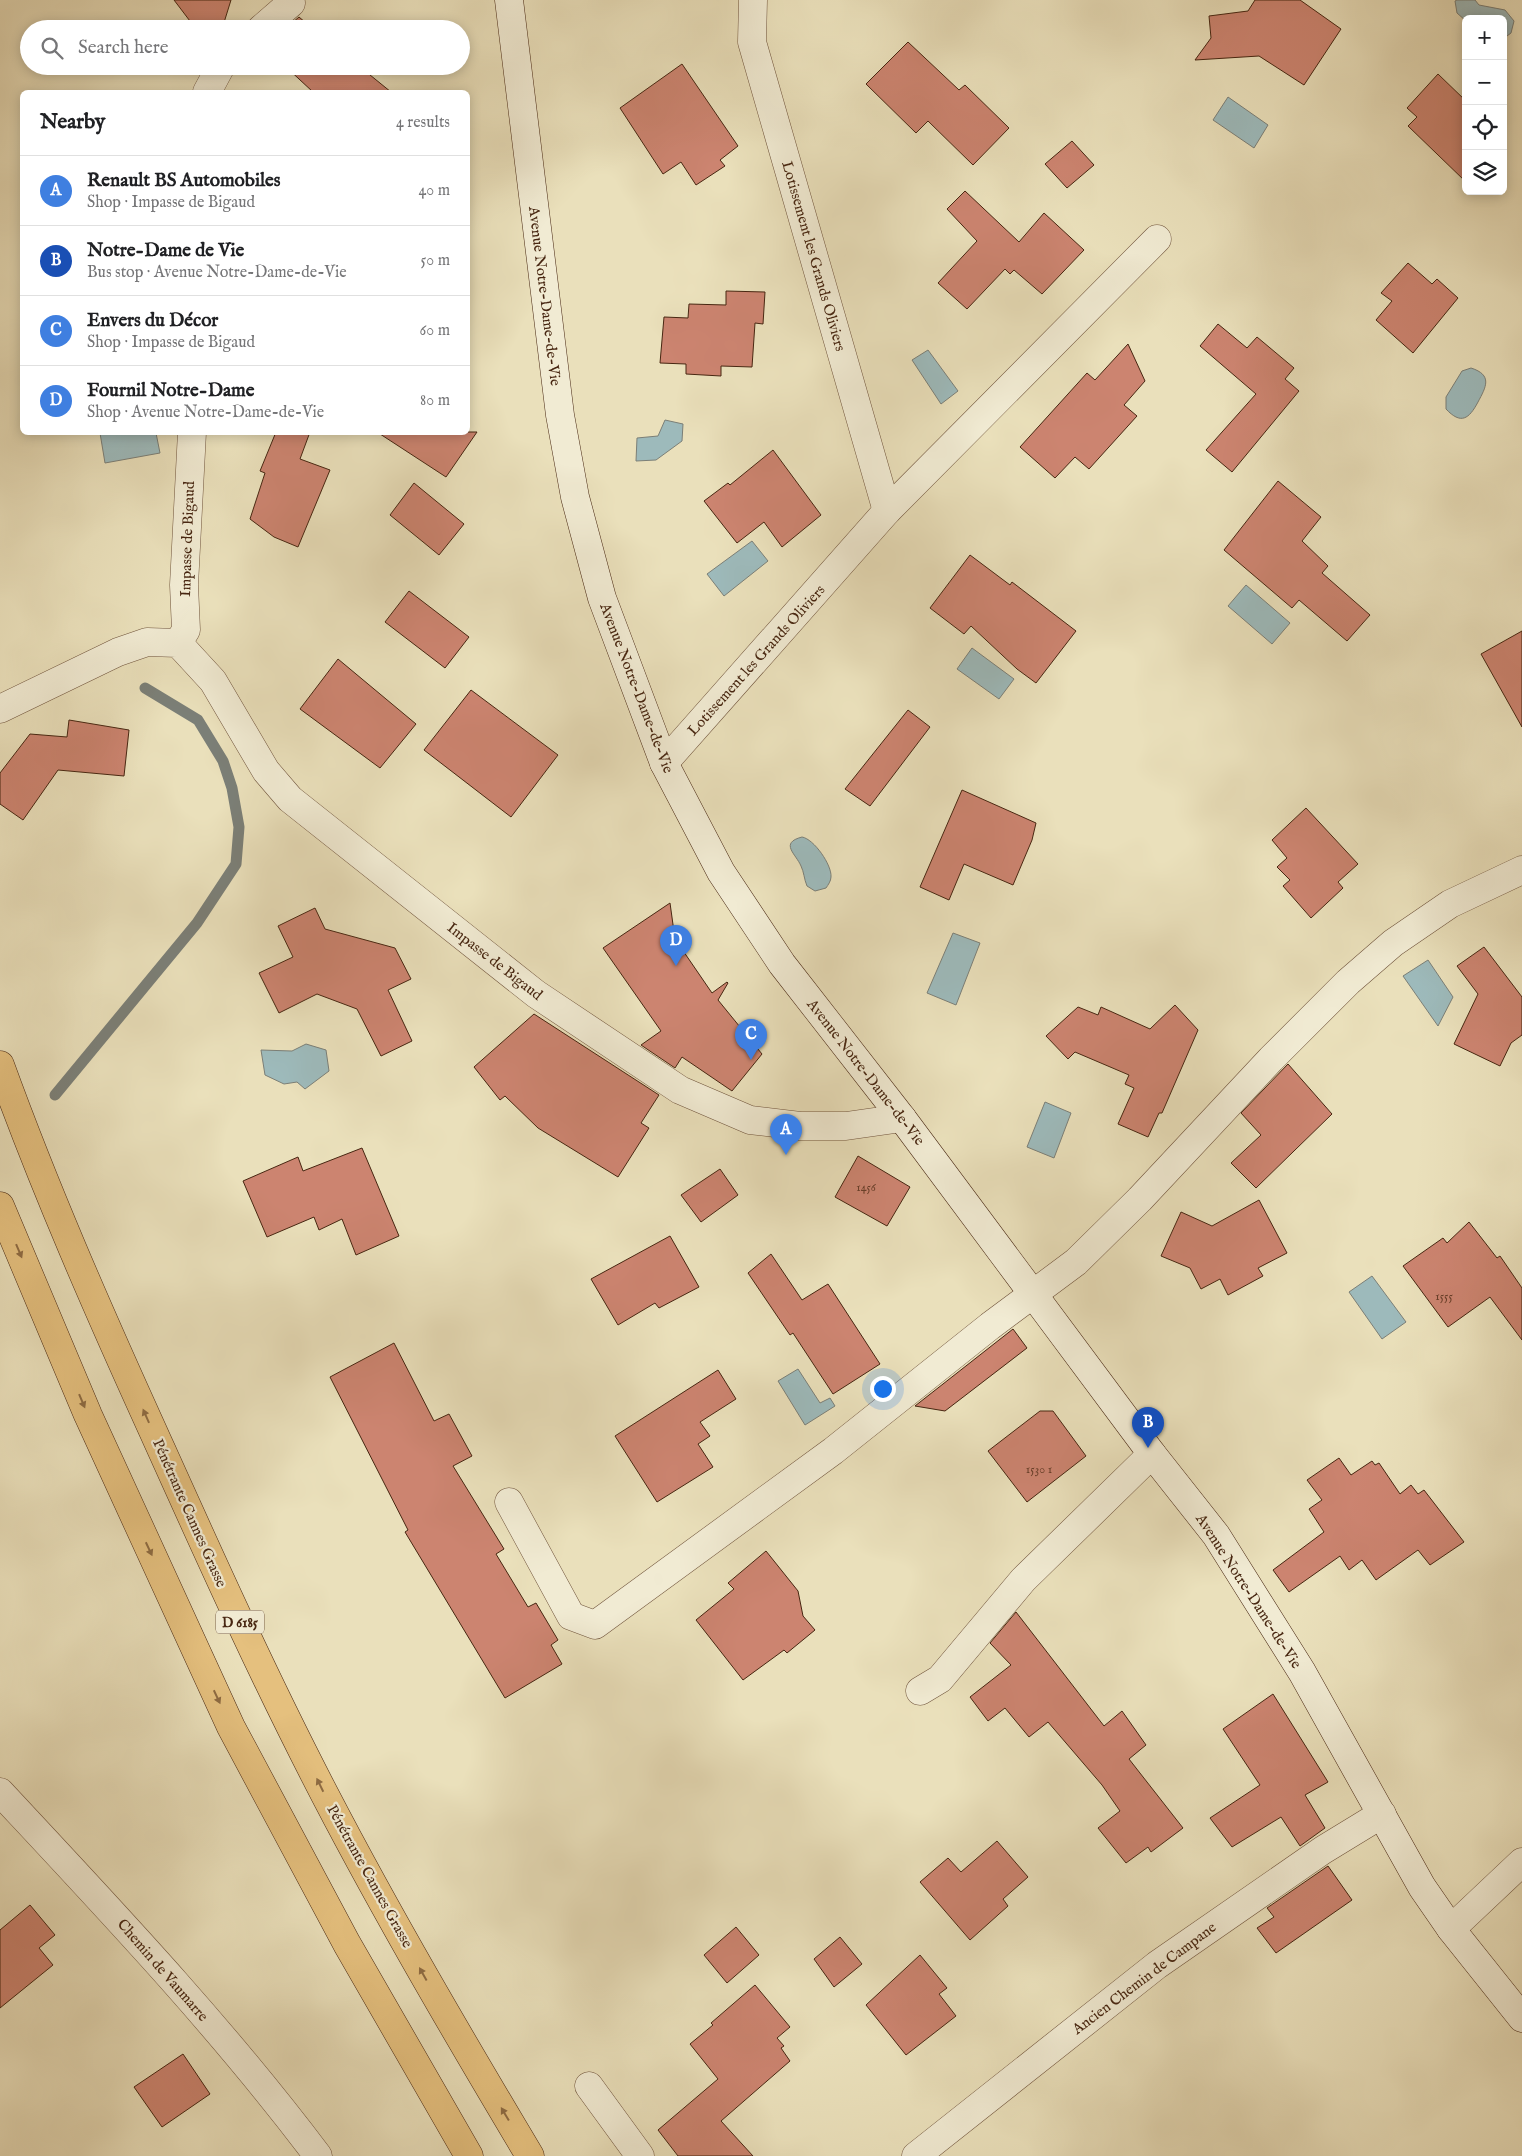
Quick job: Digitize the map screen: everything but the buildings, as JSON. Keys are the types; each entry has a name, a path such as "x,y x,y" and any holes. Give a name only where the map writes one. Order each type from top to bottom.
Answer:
{"highway":[{"name":"Pénétrante Cannes Grasse","path":"0,1064 28,1140 117,1351 221,1582 325,1795 442,2008 530,2156"},
{"path":"0,1206 88,1416 231,1727 346,1944 469,2156"}],"street":[{"name":"Avenue Notre-Dame-de-Vie","path":"509,0 559,406 575,498 602,598 664,763 721,872 782,964 902,1118 1152,1454 1216,1535 1302,1672 1422,1887 1452,1929 1522,2018"},
{"name":"Lotissement les Grands Oliviers","path":"753,0 752,42 887,511"},
{"path":"272,20 291,4"},
{"path":"208,90 216,75"},
{"name":"Lotissement les Grands Oliviers","path":"664,763 887,511 1156,239"},
{"name":"Impasse de Bigaud","path":"192,435 184,585 186,630 178,643 213,681 266,771 290,799 536,994 680,1090 750,1120 783,1124 846,1126 902,1118"},
{"path":"0,709 118,652 147,642 178,643"},
{"path":"509,1502 571,1616 596,1625 833,1451 1033,1293 1076,1262 1140,1199 1271,1059 1348,982 1393,943 1450,904 1522,870"},
{"path":"920,1692 940,1679 1023,1580 1152,1454"},
{"name":"Chemin de Vaumarre","path":"0,1792 149,1951 274,2097 318,2156"},
{"name":"Ancien Chemin de Campane","path":"916,2156 1156,1965 1324,1850 1382,1814"},
{"path":"1452,1929 1522,1862"},
{"path":"589,2086 640,2156"}],"water":[{"path":"1475,0 1479,5 1505,10 1514,21 1511,33 1507,36 1507,15 1462,15 1462,17 1457,13 1455,1"},
{"path":"1228,97 1268,125 1254,148 1213,120"},
{"path":"928,350 958,391 941,404 912,360"},
{"path":"1471,368 1482,374 1486,382 1485,386 1471,413 1464,418 1456,417 1446,409 1446,397 1462,371"},
{"path":"665,420 683,424 682,441 656,460 636,461 637,438 658,436"},
{"path":"100,435 156,435 160,453 105,463"},
{"path":"752,541 768,561 724,596 707,574"},
{"path":"1246,585 1290,623 1272,644 1228,606"},
{"path":"972,648 1014,679 999,699 957,669"},
{"path":"802,837 817,847 829,866 831,878 826,888 815,891 807,886 802,868 790,846 791,842 795,839"},
{"path":"953,933 980,943 956,1005 927,993"},
{"path":"1428,960 1453,997 1438,1026 1403,976"},
{"path":"306,1044 326,1050 329,1071 305,1089 297,1082 284,1084 265,1075 261,1050 292,1051"},
{"path":"1045,1102 1071,1113 1054,1158 1027,1147"},
{"path":"1372,1276 1406,1322 1382,1339 1349,1292"},
{"path":"798,1369 820,1403 830,1398 835,1406 805,1425 778,1381"}],"waterway":[{"path":"55,1095 197,923 236,864 239,827 232,788 223,761 198,720 145,688"}],"place":[{"name":"Fournil Notre-Dame","path":"676,966"},
{"name":"Envers du Décor","path":"751,1060"},
{"name":"Renault BS Automobiles","path":"786,1155"},
{"name":"Notre-Dame de Vie","path":"1148,1448"}]}
